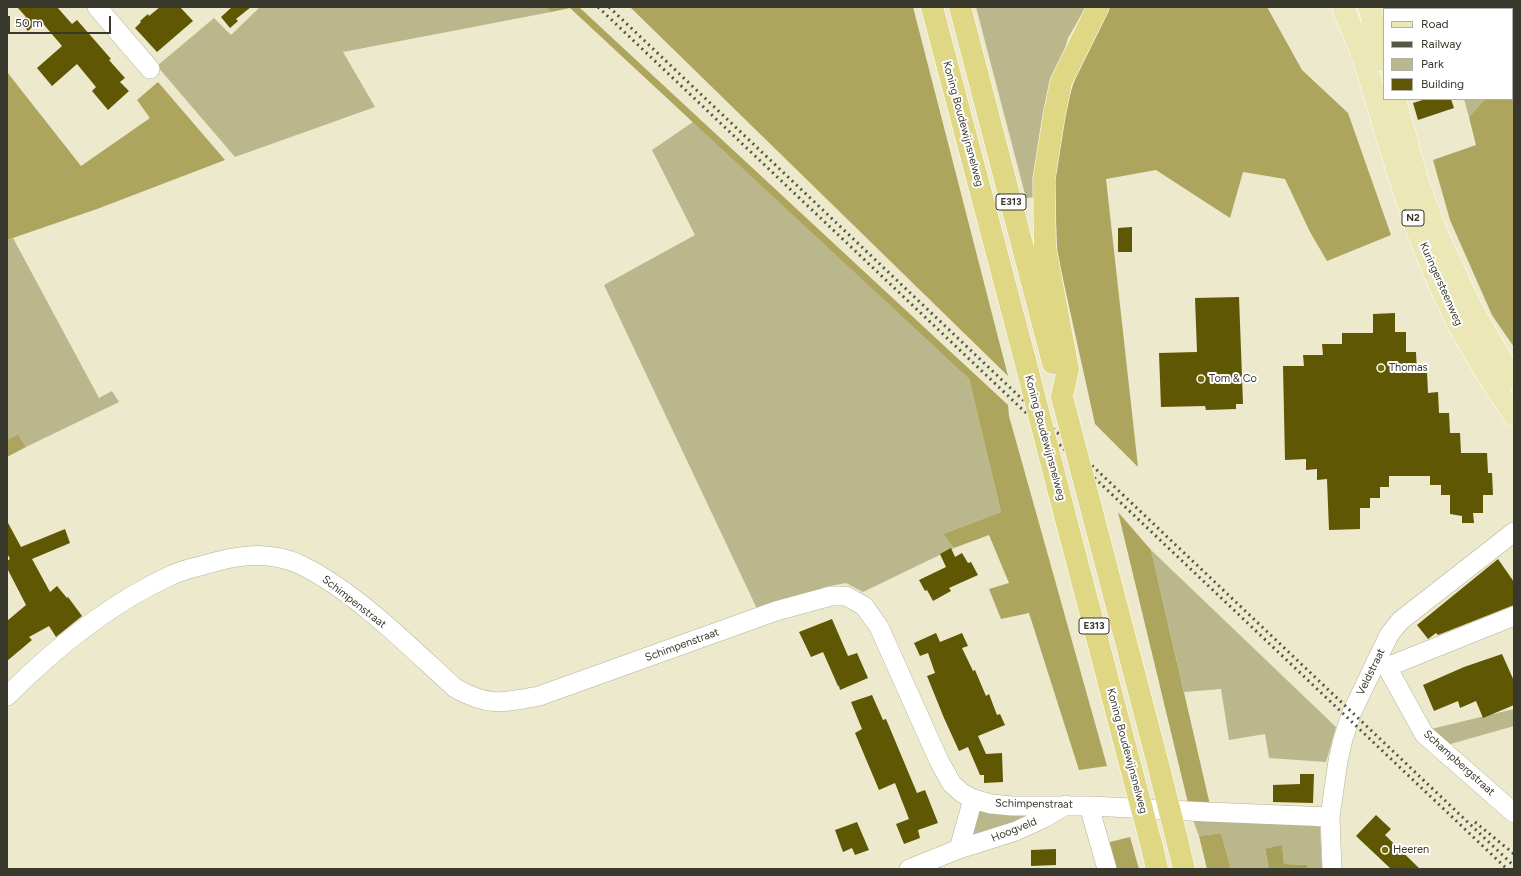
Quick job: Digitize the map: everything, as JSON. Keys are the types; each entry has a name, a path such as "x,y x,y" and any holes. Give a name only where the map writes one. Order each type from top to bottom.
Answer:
{"highway":[{"name":"Koning Boudewijnsnelweg","path":"932,7 1157,869"},
{"name":"E313","path":"960,7 1159,768 1184,869"},
{"path":"1062,397 1068,369 1044,247 1044,179 1054,116 1062,82 1098,7"}],"main road":[{"name":"Kuringersteenweg","path":"1343,7 1363,56 1413,219 1433,270 1458,324 1485,371 1514,415"},
{"path":"1370,7 1383,57"},
{"name":"Kuringersteenweg","path":"1395,100 1419,186 1440,241 1471,307 1500,358 1514,379"}],"street":[{"path":"97,7 150,69"},
{"name":"Veldstraat","path":"1332,869 1330,817 1338,761 1352,712 1382,664 1389,635 1400,621 1514,532"},
{"name":"Schimpenstraat","path":"7,696 78,633 134,594 174,574 226,558 254,554 281,558 301,565 321,576 363,606 455,688 471,697 492,702 508,702 539,696 776,611 831,596 846,596 864,606 879,627 939,761 952,784 962,793 973,799 991,804 1012,806 1067,805 1330,817"},
{"path":"1382,664 1514,616"},
{"name":"Schampbergstraat","path":"1382,664 1424,734 1514,813"},
{"path":"959,849 973,799"},
{"name":"Hoogveld","path":"908,869 959,849 1016,831 1067,805"},
{"path":"1090,806 1107,869"}],"green space":[{"path":"260,7 545,7 551,12 343,52 375,107 235,157 157,66 214,18 231,35"},
{"path":"976,7 1086,7 1068,38 1046,115 1037,197 1026,198"},
{"path":"1514,7 1514,14 1513,16 1513,8 1388,8"},
{"path":"1464,100 1484,100 1469,117"},
{"path":"693,122 969,379 1001,512 943,534 954,548 863,592 846,583 825,587 759,613 604,285 695,235 652,150"},
{"path":"13,238 99,398 112,391 119,402 26,447 18,434 7,440 7,240"},
{"path":"1151,550 1336,727 1326,762 1269,758 1265,734 1229,740 1221,689 1184,692"},
{"path":"1514,709 1514,726 1447,745 1431,729"},
{"path":"978,809 1046,811 969,841"},
{"path":"1192,817 1292,822 1320,827 1322,869 1307,869 1307,865 1284,864 1282,846 1265,850 1269,869 1231,869 1221,833 1199,836"}],"shaded area":[{"path":"545,7 579,7 1008,405 1009,416 1107,766 1079,770 1029,613 1001,619 989,589 1009,583 989,535 954,548 943,534 1001,512 969,379 570,8 551,12"},
{"path":"630,7 913,7 1008,376"},
{"path":"1109,7 1267,7 1302,70 1348,113 1391,235 1327,261 1310,232 1285,179 1243,172 1230,218 1156,170 1106,179 1138,467 1095,424 1057,252 1054,172 1064,111 1083,56"},
{"path":"1514,14 1514,347 1492,315 1450,220 1433,160 1476,145 1469,117 1484,100 1513,100"},
{"path":"7,72 81,166 150,118 137,100 158,82 225,160 97,209 7,240"},
{"path":"18,434 26,447 7,457 7,440"},
{"path":"1118,512 1151,550 1210,805 1188,803"},
{"path":"1221,833 1231,869 1207,869 1199,836"},
{"path":"1130,837 1139,869 1114,869 1108,848 1110,842"},
{"path":"1282,845 1284,864 1307,865 1307,869 1269,869 1265,849"}],"building":[{"path":"17,7 57,7 72,24 77,20 111,59 109,60 125,78 120,82 129,91 108,110 92,91 96,87 77,64 52,86 37,68 62,46 40,20 28,31 20,22 26,17"},
{"path":"160,7 180,7 193,21 157,52 135,28 148,14 149,16"},
{"path":"232,7 251,7 236,19 238,21 230,28 221,17"},
{"path":"1423,100 1451,100 1454,108 1418,120 1413,103"},
{"path":"1132,227 1132,252 1118,252 1118,228"},
{"name":"Tom & Co","path":"1239,297 1243,404 1236,404 1236,409 1206,410 1205,406 1161,407 1159,353 1197,352 1195,298"},
{"path":"1395,313 1395,332 1406,332 1406,352 1416,352 1417,373 1427,372 1428,393 1438,392 1439,413 1449,413 1450,433 1460,433 1461,453 1487,453 1488,473 1492,473 1493,495 1483,495 1483,513 1473,513 1474,523 1462,523 1462,516 1450,514 1450,495 1441,495 1441,485 1430,485 1430,476 1389,476 1389,487 1380,487 1380,498 1370,498 1370,508 1360,508 1360,529 1329,530 1327,479 1317,480 1317,469 1306,470 1306,459 1285,460 1283,366 1304,366 1303,355 1323,355 1322,344 1342,344 1342,333 1373,333 1373,314"},
{"path":"7,521 21,547 65,529 70,543 32,559 50,592 57,586 67,598 68,597 82,616 56,637 49,626 29,637 32,640 7,661 7,621 26,605 7,568 7,561 10,559 7,553"},
{"path":"951,548 955,557 962,553 968,563 971,562 978,575 949,588 951,591 933,601 919,580 946,567 940,554"},
{"path":"1498,559 1514,582 1514,605 1438,635 1436,633 1428,639 1417,625"},
{"path":"832,619 848,656 857,653 868,678 840,690 823,652 811,657 799,632"},
{"path":"936,633 940,642 962,633 968,646 962,648 973,671 975,670 986,696 989,694 997,715 1000,714 1005,725 978,736 986,754 1002,753 1003,782 984,783 984,775 980,775 968,747 959,751 944,718 927,676 935,673 928,653 920,656 914,643"},
{"path":"1502,654 1514,681 1514,705 1483,718 1476,701 1460,708 1458,701 1434,711 1423,685 1464,667"},
{"path":"872,695 883,720 886,719 917,793 925,790 938,823 918,830 920,838 904,844 896,824 909,819 895,783 879,790 855,733 862,729 851,702"},
{"path":"1300,774 1314,774 1313,803 1273,802 1273,785 1300,784"},
{"name":"Heeren","path":"1376,815 1391,829 1385,835 1420,869 1391,869 1356,836"},
{"path":"857,822 869,850 855,855 852,848 843,852 835,830"},
{"path":"1056,849 1056,865 1031,866 1031,850"}],"railway":[{"path":"598,7 1507,869"},
{"path":"609,7 1514,866"},
{"path":"1475,822 1514,854"}],"place":[{"name":"Thomas","path":"1381,368"},
{"name":"Tom & Co","path":"1201,379"},
{"name":"Heeren","path":"1385,850"}]}
